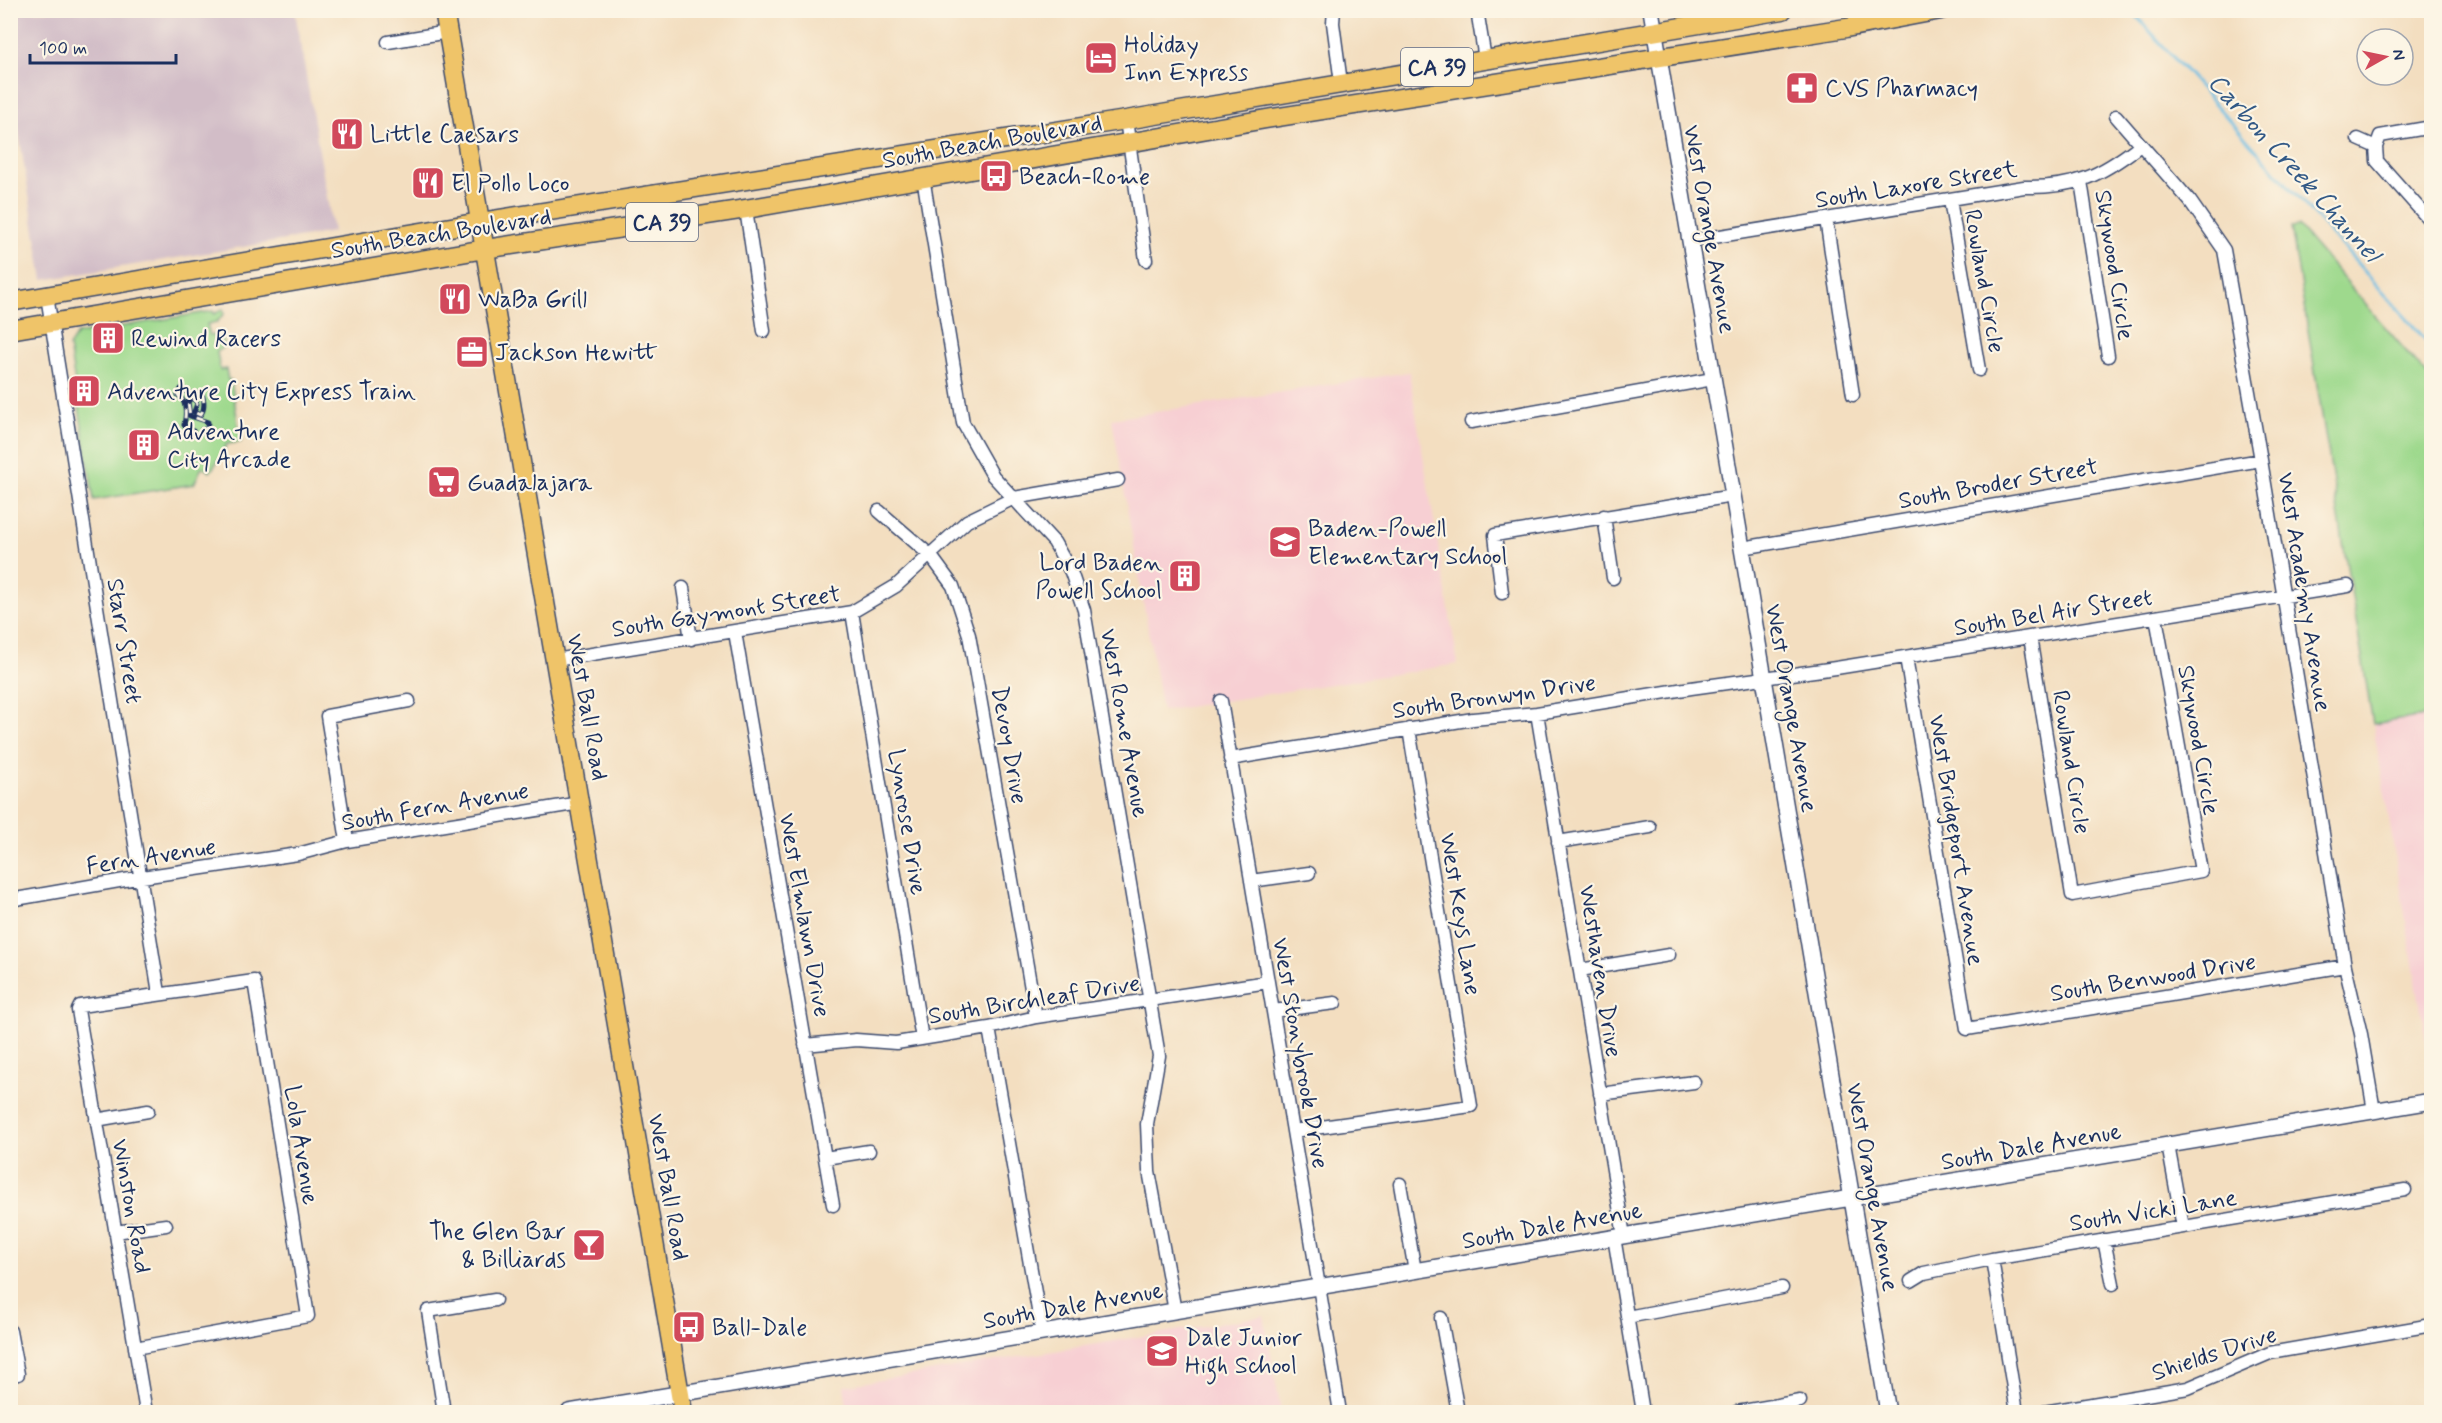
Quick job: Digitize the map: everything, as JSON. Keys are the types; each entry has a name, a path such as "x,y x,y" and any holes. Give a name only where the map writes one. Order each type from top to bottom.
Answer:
{"main road":[{"name":"West Ball Road","path":"444,10 683,1413"},
{"name":"South Beach Boulevard","path":"47,296 480,222 1126,120 1783,10"},
{"name":"South Beach Boulevard","path":"51,323 485,249 746,209 1130,141 1846,28 1941,10"},
{"name":"CA 39","path":"10,302 47,296"},
{"name":"CA 39","path":"10,330 51,323"}],"street":[{"path":"1334,10 1333,23 1341,83"},
{"path":"1477,10 1485,59"},
{"name":"West Orange Avenue","path":"1651,10 1888,1413"},
{"path":"388,42 448,32"},
{"name":"West Academy Avenue","path":"2116,116 2139,146 2190,201 2224,250 2345,966 2361,1034 2374,1111"},
{"path":"1126,120 1146,260"},
{"path":"2432,127 2380,136 2376,147 2377,161 2432,223"},
{"path":"2358,139 2376,147"},
{"name":"South Laxore Street","path":"1689,241 2024,187 2067,186 2113,166 2139,146"},
{"name":"West Rome Avenue","path":"923,177 963,423 993,476 1054,543 1071,572 1084,610 1159,1056 1147,1124 1149,1171 1175,1311"},
{"name":"Skywood Circle","path":"2081,181 2108,356"},
{"name":"Rowland Circle","path":"1950,200 1979,370"},
{"path":"746,209 764,331"},
{"path":"1826,219 1853,395"},
{"name":"Starr Street","path":"47,296 159,993"},
{"path":"1471,422 1713,379"},
{"name":"South Broder Street","path":"1742,548 2261,460"},
{"name":"South Gaymont Street","path":"555,660 852,612 896,586 967,522 1014,498 1118,480"},
{"path":"1502,593 1495,535 1733,496"},
{"name":"Devoy Drive","path":"879,511 931,556 953,586 969,635 1036,1017"},
{"path":"1604,516 1613,578"},
{"name":"South Bel Air Street","path":"1764,678 2348,586"},
{"path":"682,588 691,639"},
{"name":"Lynrose Drive","path":"852,612 922,1039"},
{"name":"Skywood Circle","path":"2072,895 2200,871 2156,617"},
{"name":"West Elmlawn Drive","path":"735,632 833,1205"},
{"name":"Rowland Circle","path":"2030,637 2072,895"},
{"name":"West Bridgeport Avenue","path":"1906,657 1967,1029"},
{"name":"South Bronwyn Drive","path":"1230,759 1473,718 1537,713 1764,678"},
{"path":"347,841 327,716 409,701"},
{"name":"West Stonybrook Drive","path":"1221,701 1340,1413"},
{"name":"Westhaven Drive","path":"1537,713 1600,1094 1627,1317 1643,1413"},
{"name":"West Keys Lane","path":"1293,1131 1471,1106 1409,729"},
{"name":"South Fern Avenue","path":"298,854 347,841 580,802"},
{"path":"1558,842 1650,827"},
{"name":"Fern Avenue","path":"10,900 142,877 298,854"},
{"path":"1251,881 1309,873"},
{"path":"1580,969 1669,955"},
{"name":"South Benwood Drive","path":"1967,1029 2345,966"},
{"name":"Lola Avenue","path":"135,1348 308,1316 254,981 159,993"},
{"name":"South Birchleaf Drive","path":"806,1045 856,1040 896,1043 989,1028 1036,1017 1268,982"},
{"name":"Winston Road","path":"146,1413 78,1010 80,1006 159,993"},
{"path":"1273,1011 1335,1003"},
{"path":"989,1028 1042,1333"},
{"path":"1600,1094 1694,1082"},
{"name":"South Dale Avenue","path":"569,1413 2432,1101"},
{"path":"96,1120 148,1111"},
{"path":"2168,1145 2182,1227"},
{"path":"825,1158 869,1151"},
{"path":"1400,1184 1415,1271"},
{"name":"South Vicki Lane","path":"1911,1281 1924,1273 1992,1259 2405,1190"},
{"path":"115,1232 166,1225"},
{"path":"2104,1240 2113,1284"},
{"path":"1992,1259 2017,1413"},
{"path":"1627,1317 1782,1288"},
{"path":"444,1413 428,1311 495,1300"},
{"path":"1442,1318 1458,1413"},
{"name":"Shields Drive","path":"2044,1413 2188,1388 2270,1353 2432,1325"},
{"path":"10,1331 14,1374"},
{"path":"1737,1413 1800,1401"}],"shaded area":[{"path":"10,11 295,11 333,232 43,280 11,86"},
{"name":"Baden-Powell Elementary School","path":"1409,372 1458,664 1162,711 1112,419"},
{"path":"2431,715 2431,1071 2373,724"},
{"name":"Dale Junior High School","path":"1264,1316 1281,1412 848,1412 844,1386"}],"green space":[{"path":"2298,226 2431,380 2431,715 2373,724 2291,227"},
{"path":"223,309 224,314 217,322 207,324 210,335 219,335 224,340 224,347 217,352 220,370 226,369 228,380 231,380 241,442 227,444 210,472 202,467 194,484 94,500 69,346 77,334 213,311 214,314"}],"waterway":[{"name":"Carbon Creek Channel","path":"2131,10 2432,347"}],"railway":[{"path":"193,431 184,425 184,404 178,395 181,389 192,394 201,393 204,408 200,415 194,412 197,404 195,400 191,398 188,402 190,416 208,422 207,428 202,430"}],"place":[{"name":"Holiday Inn Express","path":"1101,58"},
{"name":"CVS Pharmacy","path":"1802,88"},
{"name":"Little Caesars","path":"347,134"},
{"name":"Beach-Rome","path":"996,176"},
{"name":"El Pollo Loco","path":"428,183"},
{"name":"WaBa Grill","path":"455,299"},
{"name":"Rewind Racers","path":"108,338"},
{"name":"Jackson Hewitt","path":"472,352"},
{"name":"Adventure City Express Train","path":"84,391"},
{"name":"Adventure City Arcade","path":"144,445"},
{"name":"Guadalajara","path":"444,482"},
{"name":"Baden-Powell Elementary School","path":"1285,542"},
{"name":"Lord Baden Powell School","path":"1185,576"},
{"name":"The Glen Bar & Billiards","path":"589,1245"},
{"name":"Ball-Dale","path":"689,1327"},
{"name":"Dale Junior High School","path":"1162,1351"}]}
